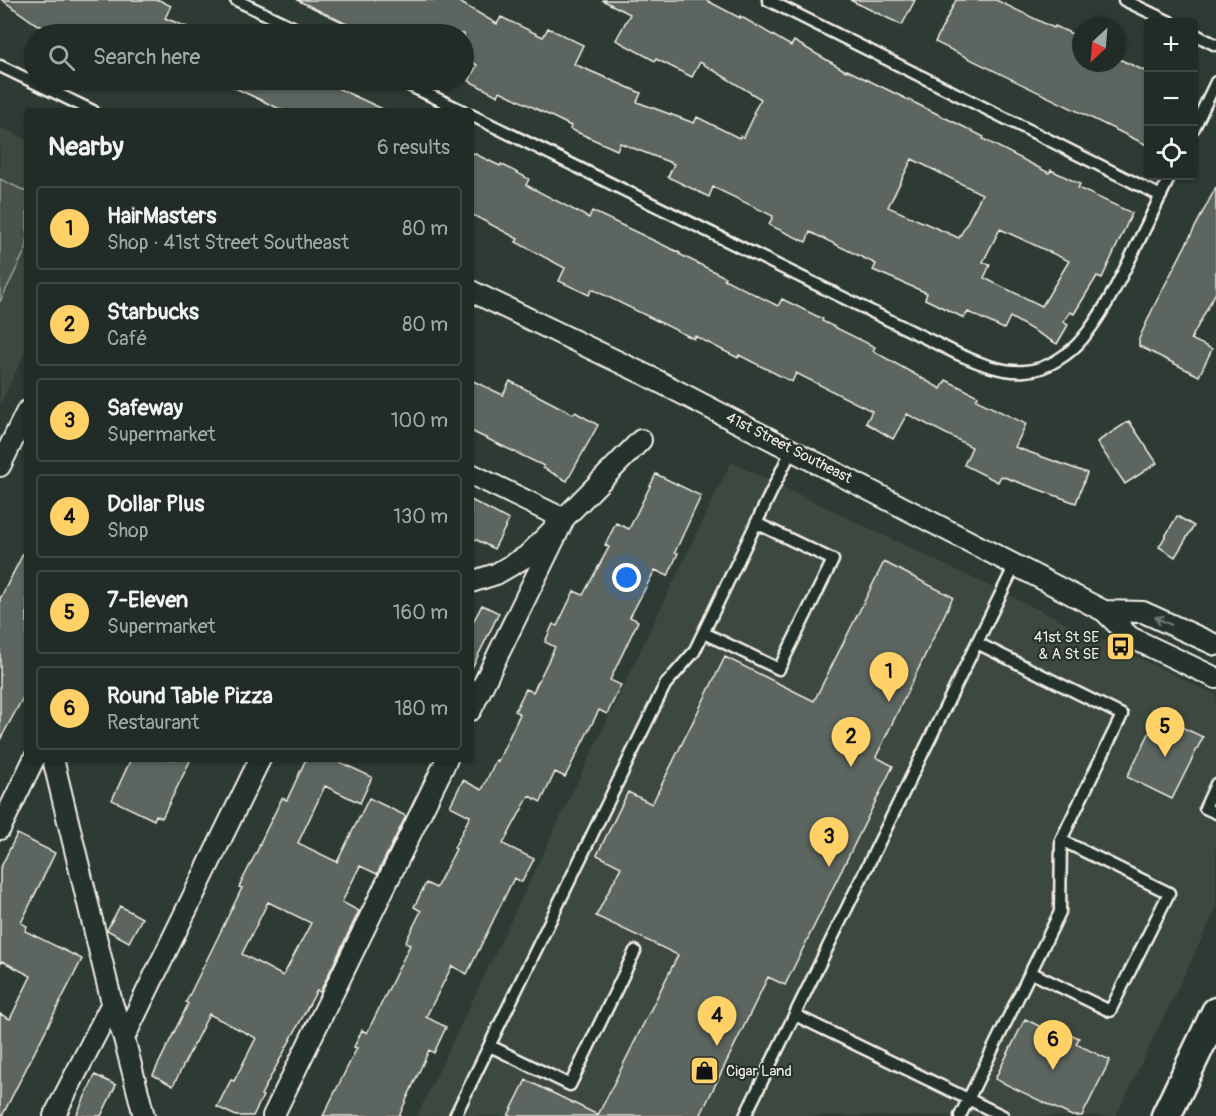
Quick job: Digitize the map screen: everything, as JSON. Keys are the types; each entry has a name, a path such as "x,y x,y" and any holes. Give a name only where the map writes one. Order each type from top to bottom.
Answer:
{"main road":[{"path":"1166,1116 1216,1012"}],"street":[{"name":"41st Street Southeast","path":"474,292 648,376 1104,611 1130,637 1216,678"},
{"path":"0,466 24,417"},
{"path":"474,581 496,574 527,556 641,440"},
{"path":"474,475 564,519"},
{"path":"474,704 564,519"},
{"name":"41st Street Southeast","path":"1104,611 1143,612 1216,645"},
{"path":"0,829 33,762"},
{"path":"54,762 112,1002 124,1038 144,1116"},
{"path":"124,1038 259,762"},
{"path":"273,1116 446,762"},
{"path":"54,1116 112,1002"}],"lane":[{"path":"236,0 286,24"},
{"path":"768,0 1161,196"},
{"path":"1124,0 1162,18"},
{"path":"1198,36 1216,45"},
{"path":"0,66 24,78"},
{"path":"1195,126 1216,82"},
{"path":"50,90 87,108"},
{"path":"419,90 457,108"},
{"path":"474,116 958,354 1002,370 1026,371 1046,365 1065,355 1082,339 1099,317 1116,286 1168,180"},
{"path":"455,1116 665,685 694,652 792,449"},
{"path":"704,633 779,669 828,570 832,560 756,523"},
{"path":"746,1116 1015,565"},
{"path":"960,1116 1060,912 1061,840 1122,715 977,643"},
{"path":"1216,784 1205,808 1216,813"},
{"path":"1030,972 1110,1011 1169,893 1061,840"},
{"path":"490,1046 570,1085 635,951"},
{"path":"795,1015 1003,1116"}],"shaded area":[{"path":"0,127 24,139 24,354 0,405"},
{"path":"0,179 24,191 24,253 0,302"},
{"path":"731,462 1216,695 1216,909 1116,1116 417,1116"}],"building":[{"path":"2,0 159,0 171,6 165,18 180,24 36,24"},
{"path":"297,0 456,0 497,24 501,17 543,37 548,28 583,45 574,64 641,93 637,102 694,123 697,117 739,138 744,137 761,99 700,62 692,77 656,59 655,61 616,40 630,14 602,0 706,0 740,18 740,16 791,46 794,41 846,71 984,137 983,139 1049,173 1051,170 1080,184 1078,188 1132,213 1102,278 1097,276 1074,314 1070,312 1063,322 1068,325 1057,344 1010,317 1004,329 968,312 964,318 925,299 927,293 873,270 876,264 810,232 806,242 769,225 773,216 713,187 709,197 668,177 674,164 620,143 617,150 570,129 571,126 500,91 498,96 474,84 474,71 477,65 474,63 474,24 347,24","holes":["912,159 982,194 959,238 888,207","1000,229 1069,261 1042,306 984,278 990,265 983,262"]},
{"path":"850,0 915,0 902,25"},
{"path":"956,0 996,0 1054,28 1055,26 1072,34 1072,72 1126,72 1126,62 1144,71 1144,144 935,42"},
{"path":"239,90 342,90 381,108 278,108"},
{"path":"474,153 500,166 501,164 529,179 526,185 589,218 592,211 680,253 725,277 724,279 778,306 782,299 823,319 822,321 875,347 873,351 941,389 946,380 978,396 976,400 1026,424 1015,447 1087,473 1076,503 1001,476 998,482 964,465 972,447 907,414 893,439 866,423 872,411 796,373 792,382 739,355 738,358 695,336 694,339 592,289 589,295 559,281 565,268 516,242 518,239 474,216"},
{"path":"1216,187 1216,292 1191,339 1212,349 1199,376 1139,346 1139,339"},
{"path":"474,381 503,395 510,381 598,425 567,481 543,468 544,466 474,432"},
{"path":"1129,421 1157,463 1125,484 1097,442"},
{"path":"656,474 701,496 675,552 678,553 668,576 655,570 630,617 638,621 610,680 621,685 607,714 599,710 565,777 555,772 541,802 529,796 503,844 534,859 522,882 514,878 467,974 452,966 426,1017 446,1027 434,1053 429,1050 399,1116 323,1116 357,1048 354,1047 362,1030 367,1033 410,945 405,943 421,911 414,907 426,883 436,888 470,816 450,806 463,780 482,790 520,714 515,711 526,689 533,692 555,647 545,642 553,624 557,626 574,591 583,595 609,547 605,545 616,523 629,529"},
{"path":"474,502 509,520 494,549 474,539"},
{"path":"1177,516 1194,526 1175,557 1159,547"},
{"path":"24,552 24,696 0,740 0,599"},
{"path":"884,562 953,597 876,757 893,766 785,985 768,977 700,1116 508,1116 526,1080 598,1115 678,955 596,916 621,867 597,855 628,792 652,804 725,657 814,701"},
{"path":"482,605 499,613 474,664 474,620"},
{"path":"1158,716 1203,737 1172,799 1127,777"},
{"path":"130,762 190,762 162,818 156,815 154,820 112,800"},
{"path":"305,762 340,762 372,777 360,803 325,786 298,843 337,862 369,798 406,816 377,874 360,866 342,902 359,911 320,992 317,990 261,1095 263,1096 253,1116 236,1116 217,1107 231,1080 234,1081 256,1038 209,1014 173,1086 153,1075 282,798 287,800","holes":["268,902 311,923 283,976 242,954"]},
{"path":"17,834 55,853 21,923 27,926 25,931 82,959 0,1116 0,1014 10,1019 31,976 2,961 0,965 0,869"},
{"path":"120,906 142,918 129,942 107,930"},
{"path":"1025,1019 1059,1036 1062,1030 1079,1038 1076,1044 1110,1060 1082,1116 1072,1116 995,1079"},
{"path":"95,1075 116,1085 101,1116 76,1116"}],"place":[{"name":"41st St SE & A St SE","path":"1120,646"},
{"name":"HairMasters","path":"889,702"},
{"name":"7-Eleven","path":"1165,757"},
{"name":"Starbucks","path":"851,767"},
{"name":"Safeway","path":"829,867"},
{"name":"Dollar Plus","path":"717,1046"},
{"name":"Round Table Pizza","path":"1053,1070"},
{"name":"Cigar Land","path":"705,1071"}]}
